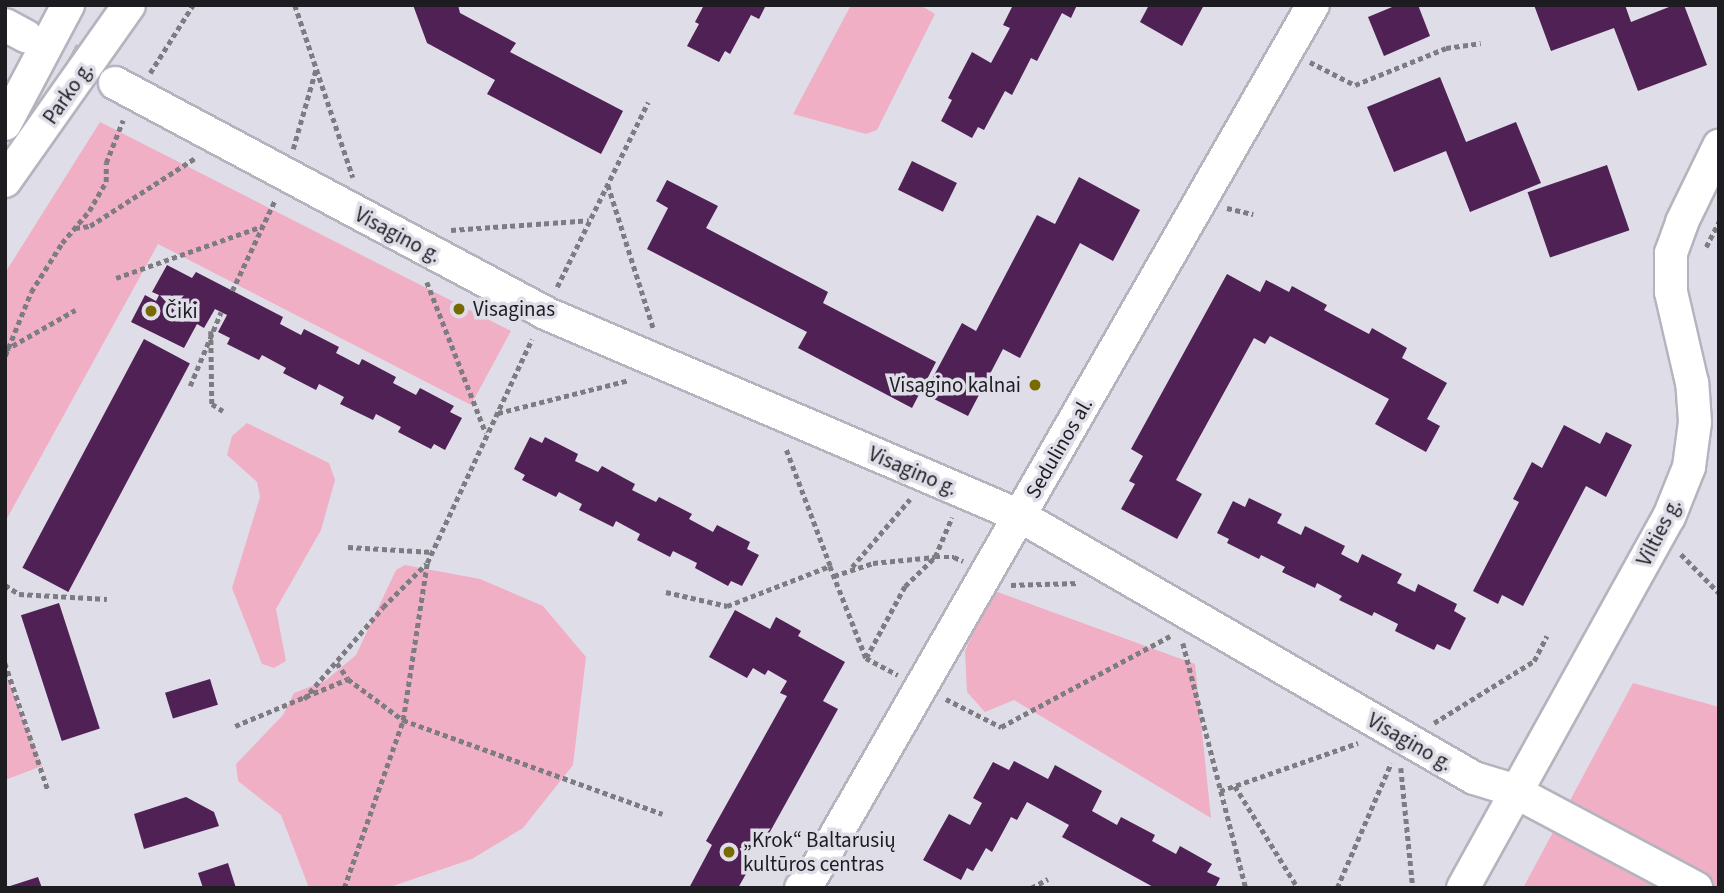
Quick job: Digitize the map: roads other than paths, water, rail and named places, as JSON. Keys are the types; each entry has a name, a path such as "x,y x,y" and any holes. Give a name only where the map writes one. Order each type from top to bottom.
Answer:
{"street":[{"name":"Parko g.","path":"5,124 68,5"},
{"name":"Parko g.","path":"5,181 129,5"},
{"name":"Sedulinos al.","path":"801,888 810,880 922,687 1312,5"},
{"name":"Visagino g.","path":"126,89 545,313 1020,516 1474,778 1516,792 1696,888"},
{"name":"Vilties g.","path":"1463,888 1657,539 1689,467 1695,422 1692,383 1671,292 1671,253 1682,222 1719,146"}],"tunnel":[{"path":"26,36 115,83"}],"place":[{"name":"Visaginas","path":"459,309"},
{"name":"Čiki","path":"151,311"},
{"name":"Visagino kalnai","path":"1035,385"},
{"name":"„Krok“ Baltarusių kultūros centras","path":"729,852"}]}
